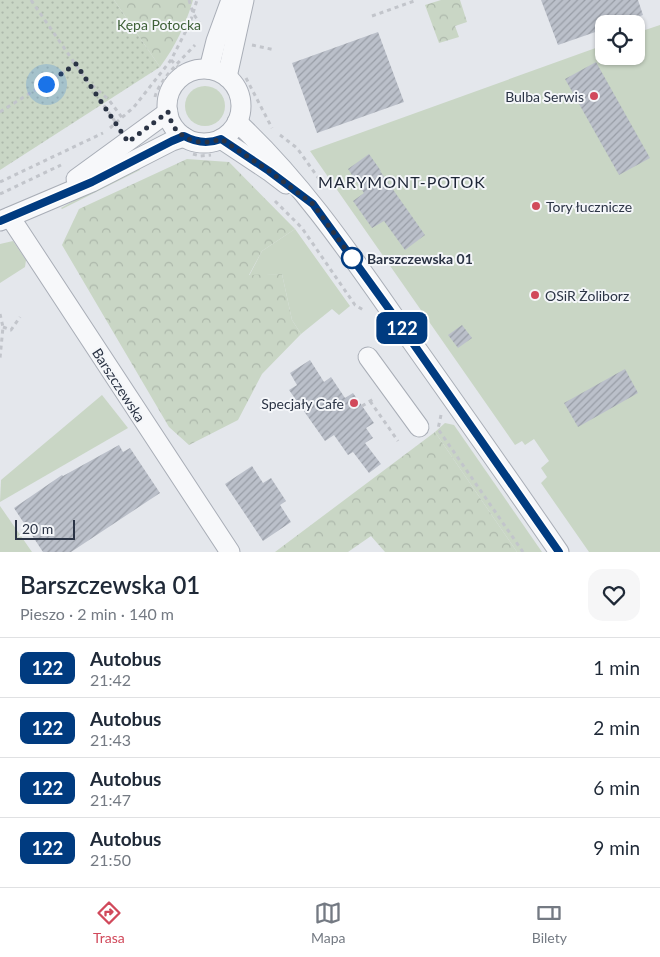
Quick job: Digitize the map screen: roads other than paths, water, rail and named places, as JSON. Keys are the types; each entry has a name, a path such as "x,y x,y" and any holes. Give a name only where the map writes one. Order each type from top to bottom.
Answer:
{"street":[{"path":"209,69 216,41 231,0"},
{"path":"227,77 244,0"},
{"path":"39,204 128,142 161,107 168,100 181,70 209,69 219,72 227,77 238,90 241,106 238,122 230,132 221,139 206,143 191,140 184,136 174,126 161,107"},
{"path":"238,122 277,162 313,204 559,552"},
{"path":"5,219 92,182 184,136"},
{"path":"221,139 269,171 313,204"},
{"name":"Barszczewska","path":"5,219 230,552"},
{"path":"368,357 419,427"}],"place":[{"name":"Bulba Serwis","path":"594,96"},
{"name":"Tory łucznicze","path":"536,206"},
{"name":"Barszczewska 01","path":"352,258"},
{"name":"OSiR Żoliborz","path":"535,295"},
{"name":"Specjały Cafe","path":"354,403"}],"district":[{"name":"MARYMONT-POTOK","path":"402,181"}],"park label":[{"name":"Kępa Potocka","path":"159,24"}]}
